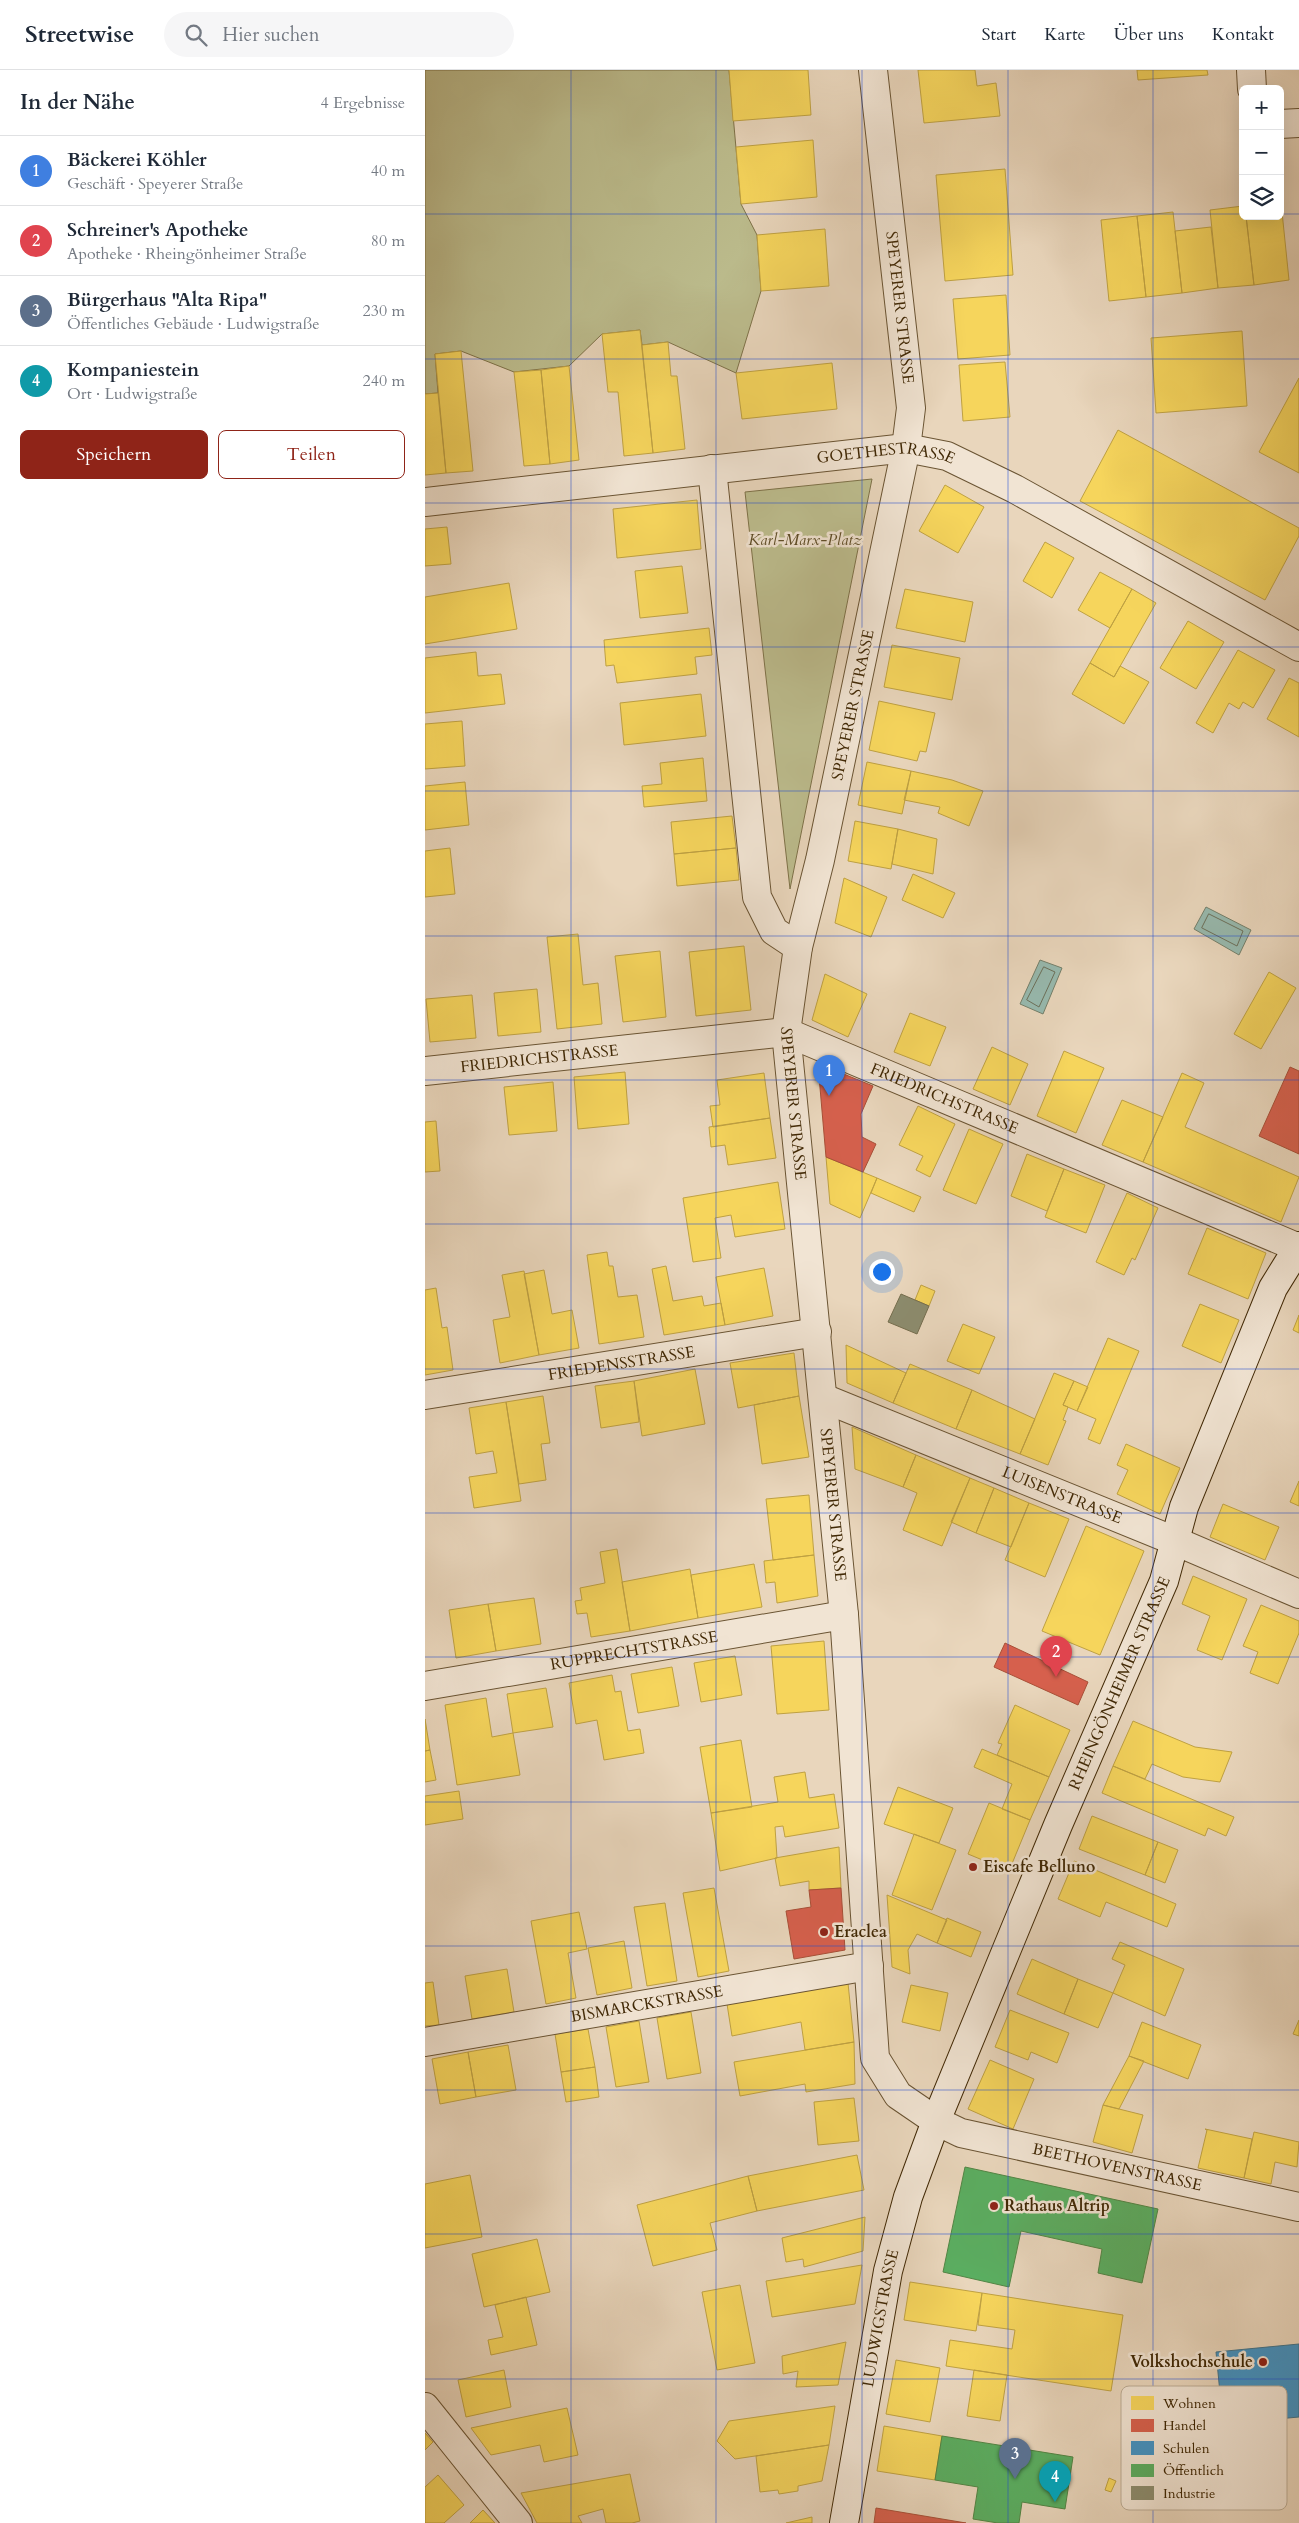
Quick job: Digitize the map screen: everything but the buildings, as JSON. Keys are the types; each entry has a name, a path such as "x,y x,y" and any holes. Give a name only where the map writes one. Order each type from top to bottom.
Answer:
{"street":[{"name":"SPEYERER STRASSE","path":"873,70 911,408 907,448 820,860 798,947 786,1032 844,1615 875,2058 897,2095 936,2120"},
{"path":"1251,70 1253,85"},
{"path":"1284,124 1299,123"},
{"name":"GOETHESTRASSE","path":"425,502 907,448 947,456 1015,489 1299,647"},
{"path":"712,469 757,897 774,931 798,947"},
{"name":"FRIEDRICHSTRASSE","path":"425,1071 786,1032 1299,1247"},
{"name":"RHEINGÖNHEIMER STRASSE","path":"936,2120 1058,1825 1164,1581 1185,1507 1273,1288 1299,1247"},
{"name":"FRIEDENSSTRASSE","path":"425,1395 817,1332"},
{"name":"LUISENSTRASSE","path":"823,1398 1175,1541 1299,1594"},
{"name":"RUPPRECHTSTRASSE","path":"425,1686 844,1615"},
{"name":"BISMARCKSTRASSE","path":"425,2042 869,1966"},
{"name":"BEETHOVENSTRASSE","path":"936,2120 961,2134 1299,2207"},
{"name":"LUDWIGSTRASSE","path":"844,2523 888,2271 908,2197 936,2120"},
{"path":"425,2407 517,2523"}],"green space":[{"path":"425,70 729,70 741,204 757,235 761,291 736,373 668,342 642,345 640,330 602,334 569,366 514,372 461,351 435,354 438,393 425,394"},
{"name":"Karl-Marx-Platz","path":"872,479 790,889 745,492"}],"water":[{"path":"1206,907 1251,930 1239,955 1194,929"},
{"path":"1040,960 1062,968 1043,1014 1020,1004"}],"place":[{"name":"Bäckerei Köhler","path":"829,1096"},
{"name":"Schreiner's Apotheke","path":"1056,1677"},
{"name":"Eiscafe Belluno","path":"973,1867"},
{"name":"Eraclea","path":"824,1932"},
{"name":"Rathaus Altrip","path":"994,2206"},
{"name":"Volkshochschule","path":"1263,2362"},
{"name":"Bürgerhaus \"Alta Ripa\"","path":"1015,2479"},
{"name":"Kompaniestein","path":"1055,2502"}]}
